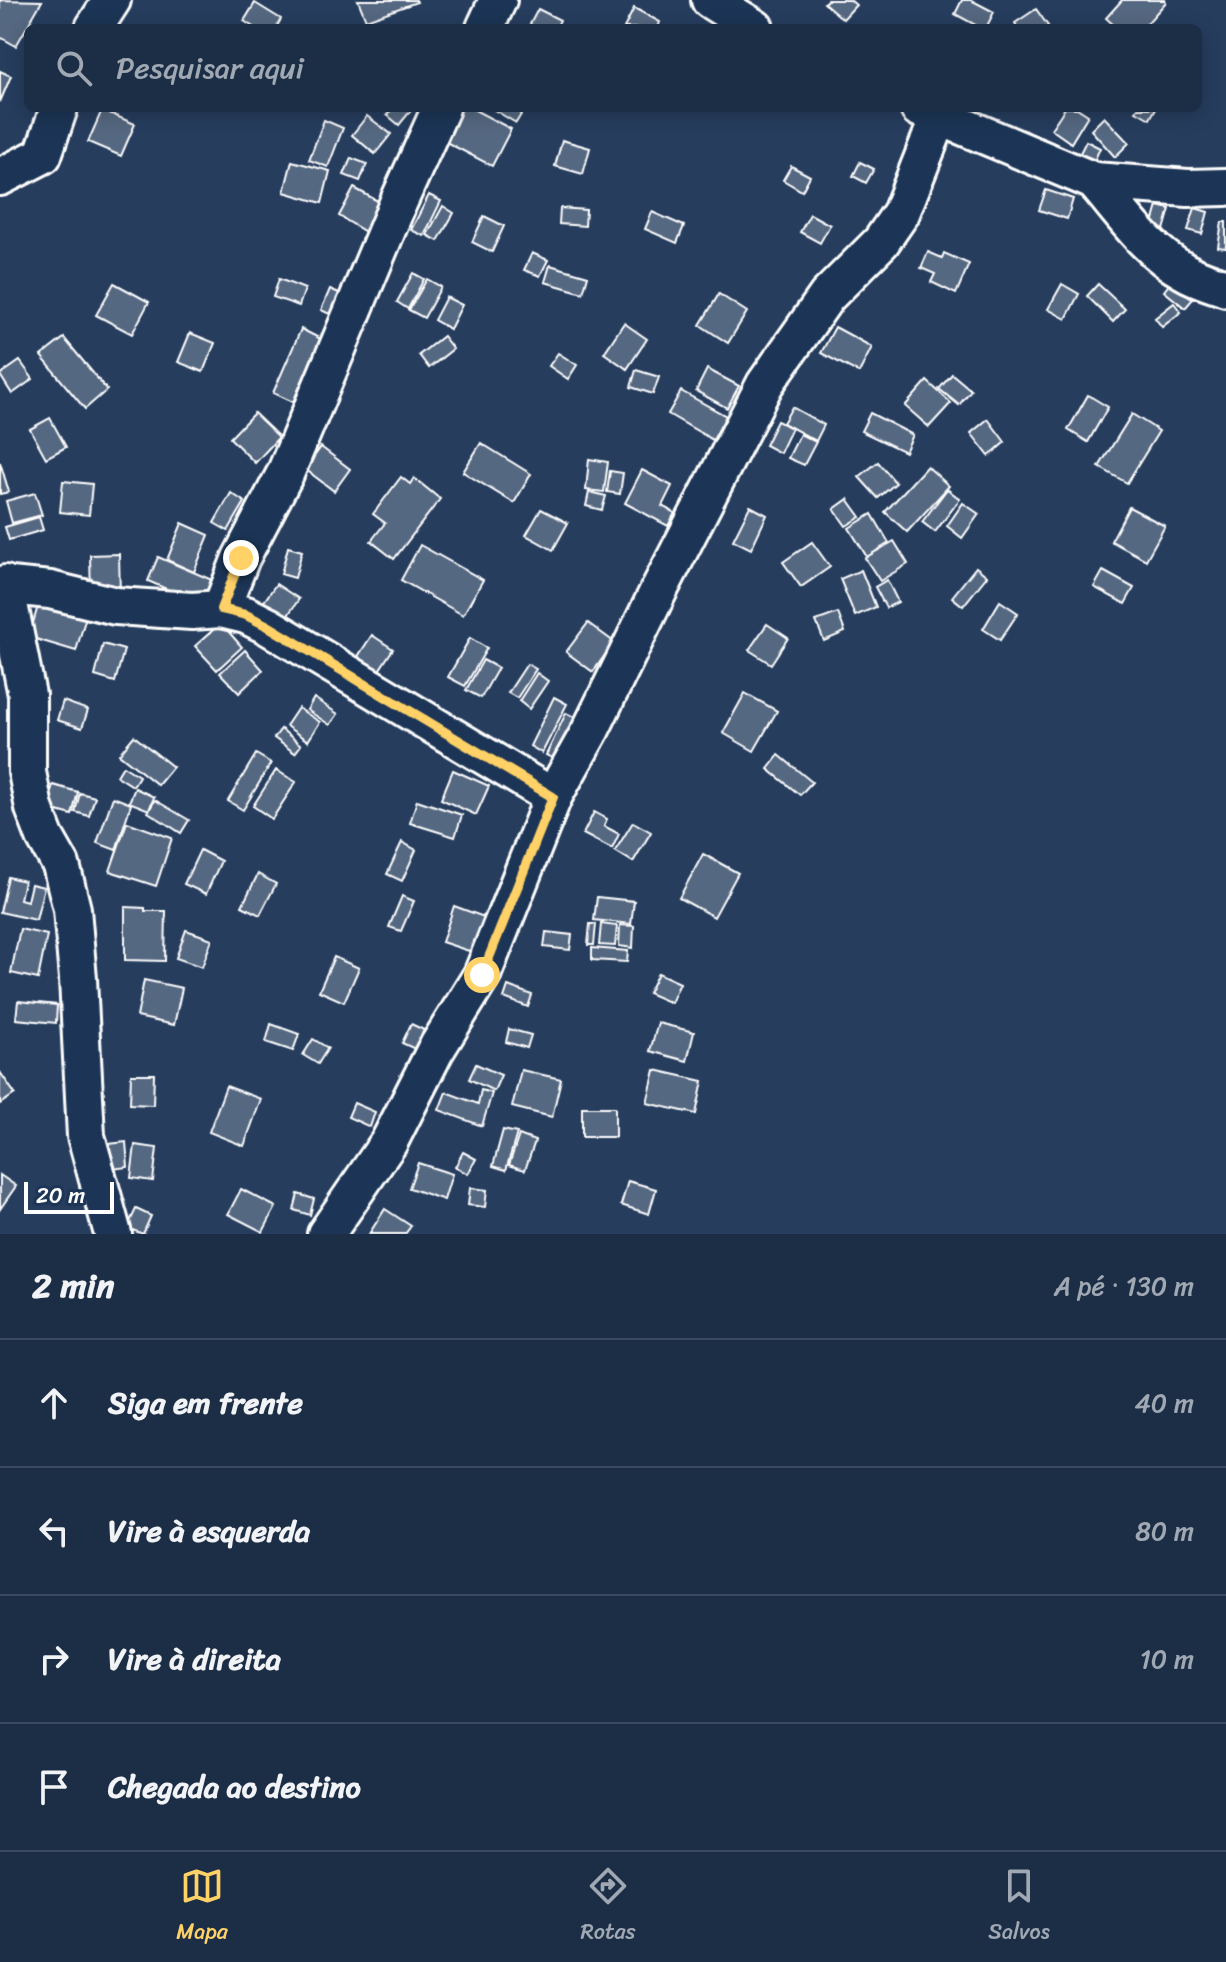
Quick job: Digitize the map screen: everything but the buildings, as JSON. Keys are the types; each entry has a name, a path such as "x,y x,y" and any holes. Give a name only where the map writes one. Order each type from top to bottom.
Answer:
{"street":[{"path":"97,24 112,0"},
{"path":"487,24 498,0"},
{"path":"710,0 749,24"},
{"path":"0,177 43,155 58,112"},
{"path":"221,609 241,558 285,474 439,112"},
{"path":"326,1234 389,1142 435,1051 482,975 553,797 590,731 765,384 827,296 881,242 901,213 929,112 1094,181 1188,188 1226,187"},
{"path":"1094,181 1165,259 1187,273 1226,288"},
{"path":"113,1234 86,1136 72,909 61,865 45,837 34,808 27,772 27,695 2,584 50,590 116,606 192,611 221,609 246,615 553,797"}],"route":[{"path":"241,558 221,609 246,615 268,626 553,797 482,975"}]}
